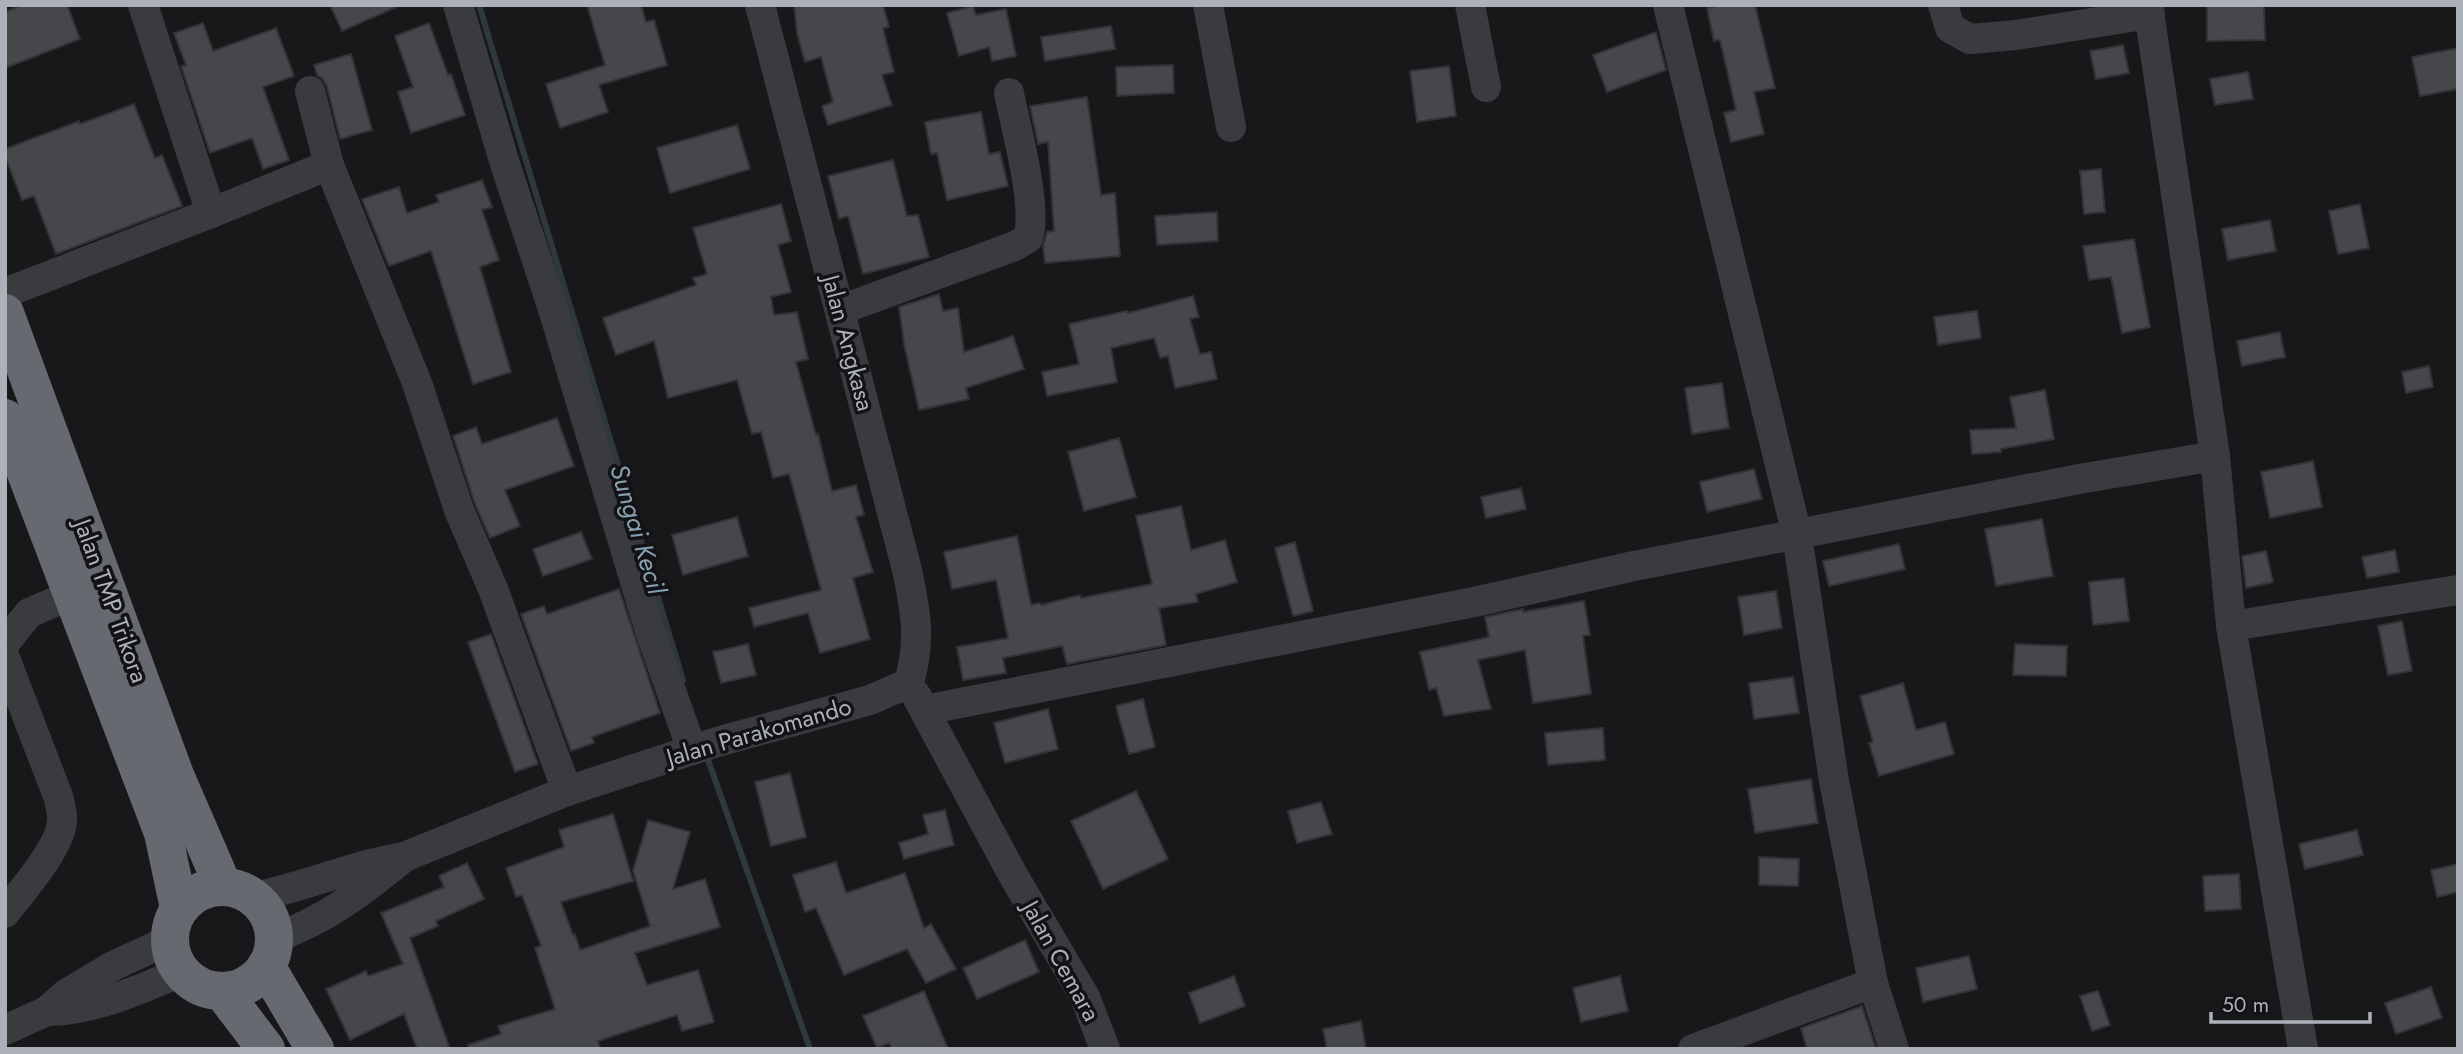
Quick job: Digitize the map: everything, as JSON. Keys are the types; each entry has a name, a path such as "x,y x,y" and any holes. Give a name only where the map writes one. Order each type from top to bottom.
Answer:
{"highway":[{"name":"Jalan TMP Trikora","path":"5,313 12,357 175,775 239,892"},
{"name":"Jalan TMP Trikora","path":"5,418 163,833 176,940"},
{"path":"206,888 239,892 265,909 272,923 270,952 255,979 239,988 222,991 206,989 192,982 176,940 191,896 206,888"},
{"path":"270,952 315,1049"},
{"path":"222,991 266,1049"}],"street":[{"path":"143,5 211,213"},
{"path":"458,5 649,631 703,747"},
{"name":"Jalan Angkasa","path":"760,5 907,569 917,638 916,657 909,683"},
{"path":"1208,5 1231,127"},
{"path":"1470,5 1486,88"},
{"path":"1668,5 1797,535 1835,780 1873,983 1894,1049"},
{"path":"1943,5 1950,28 1970,39 2017,34 2149,9 2215,456 2231,626 2303,1049"},
{"path":"310,91 329,165 417,383 459,510 493,589 567,792"},
{"path":"840,310 1015,246 1028,238 1032,225 1030,200 1009,93"},
{"path":"5,292 329,165"},
{"path":"909,683 925,710 1474,602 1634,566 2079,479 2215,456"},
{"path":"2231,626 2458,590"},
{"path":"5,643 29,612 73,594"},
{"path":"5,658 59,799 62,821 51,849 5,914"},
{"name":"Jalan Parakomando","path":"239,892 281,892 381,861 404,857 567,792 703,747 870,700 909,683"},
{"name":"Jalan Cemara","path":"925,710 1013,876 1086,996 1105,1049"},
{"name":"Jalan Parakomando","path":"270,952 293,932 330,913 370,885 404,857"},
{"path":"5,1030 47,1011 74,1009 143,988 176,940"},
{"path":"1693,1049 1873,983"}],"building":[{"path":"22,5 67,5 80,39 5,68 5,12"},
{"path":"330,5 401,5 342,31"},
{"path":"587,5 641,5 646,22 654,20 667,65 599,85 608,112 560,128 546,84 605,65"},
{"path":"794,5 883,5 889,27 883,28 894,72 882,75 892,105 828,125 822,106 833,102 821,57 805,62 797,33"},
{"path":"1755,5 1775,88 1754,92 1764,134 1731,142 1724,113 1736,110 1720,40 1714,41 1707,8"},
{"path":"2207,5 2264,5 2265,40 2207,41"},
{"path":"973,6 976,15 1006,9 1016,56 992,61 989,47 959,56 947,13"},
{"path":"203,23 213,51 276,28 294,76 263,87 289,160 263,169 252,138 210,153 181,66 186,65 174,33"},
{"path":"429,23 465,115 411,133 398,92 413,87 395,36"},
{"path":"1111,26 1115,49 1045,61 1041,37"},
{"path":"1656,32 1666,70 1607,92 1593,55"},
{"path":"2123,45 2129,73 2096,79 2090,51"},
{"path":"2458,48 2458,89 2420,96 2412,57"},
{"path":"351,54 372,130 340,139 327,87 317,75 314,65"},
{"path":"1173,65 1174,93 1117,96 1116,67"},
{"path":"1449,66 1456,116 1417,122 1410,71"},
{"path":"2248,72 2253,99 2215,105 2210,79"},
{"path":"1087,97 1101,195 1115,193 1120,256 1045,263 1043,246 1047,232 1054,231 1048,142 1038,144 1030,106"},
{"path":"134,104 155,158 162,155 182,206 56,254 34,196 22,200 5,156 5,149"},
{"path":"981,112 989,154 1000,152 1008,186 947,200 937,153 931,154 925,122"},
{"path":"737,125 750,169 670,193 657,148"},
{"path":"893,160 907,216 918,215 929,257 863,274 848,216 839,219 828,176"},
{"path":"2101,169 2105,212 2084,214 2080,171"},
{"path":"482,180 492,207 482,210 499,260 480,267 511,372 473,384 431,251 389,266 362,199 399,187 407,213 439,202 436,195"},
{"path":"781,204 791,241 778,245 791,292 771,297 774,315 797,312 808,359 796,362 832,491 856,485 864,515 856,517 873,572 853,578 870,639 820,653 808,613 754,627 749,608 821,590 789,474 773,478 761,432 752,434 737,380 668,398 654,341 616,355 603,318 696,285 693,278 707,274 693,228"},
{"path":"2360,204 2369,248 2338,254 2329,211"},
{"path":"1217,212 1218,241 1157,245 1155,216"},
{"path":"2270,220 2276,251 2228,260 2222,229"},
{"path":"2134,239 2150,327 2122,333 2111,277 2089,280 2083,246"},
{"path":"939,294 943,311 958,308 964,352 1013,336 1024,369 966,388 969,399 919,410 904,344 899,307"},
{"path":"1193,296 1199,317 1190,319 1200,354 1211,352 1217,379 1175,388 1168,356 1160,358 1154,338 1111,348 1117,382 1047,396 1042,372 1079,364 1069,324 1127,311 1128,313"},
{"path":"1977,311 1981,338 1938,345 1934,317"},
{"path":"2280,332 2285,357 2242,366 2237,341"},
{"path":"2429,366 2433,387 2406,393 2402,372"},
{"path":"1722,383 1729,428 1692,434 1685,388"},
{"path":"2045,390 2054,439 2001,449 2001,452 1972,454 1970,430 2016,428 2010,397"},
{"path":"557,418 574,466 505,490 520,526 490,538 475,504 453,436 476,427 482,444"},
{"path":"1119,438 1136,497 1084,511 1068,452"},
{"path":"2313,461 2322,507 2270,518 2261,472"},
{"path":"1754,469 1762,499 1707,512 1700,482"},
{"path":"1521,488 1526,509 1486,518 1481,497"},
{"path":"1181,506 1191,550 1225,540 1237,582 1196,594 1198,602 1159,608 1166,645 1067,664 1062,646 1003,658 1006,673 963,680 957,647 1008,638 996,580 952,589 944,552 1017,536 1031,605 1080,595 1081,598 1152,584 1136,516"},
{"path":"737,517 748,556 683,575 672,535"},
{"path":"2042,519 2053,576 1996,586 1985,529"},
{"path":"581,532 592,559 543,576 533,549"},
{"path":"1295,542 1313,611 1293,616 1275,548"},
{"path":"1899,544 1905,569 1829,586 1823,561"},
{"path":"2395,550 2399,572 2367,578 2362,557"},
{"path":"2266,551 2273,582 2246,588 2242,556"},
{"path":"2124,578 2129,621 2093,625 2089,582"},
{"path":"619,589 660,713 592,737 594,743 571,751 521,614 544,606 547,614"},
{"path":"1776,591 1782,628 1744,635 1738,597"},
{"path":"1584,601 1590,635 1583,636 1591,694 1533,703 1525,650 1478,660 1491,709 1444,716 1436,688 1429,690 1420,652 1489,637 1485,617"},
{"path":"2402,621 2412,671 2388,675 2378,626"},
{"path":"491,634 538,764 515,772 468,642"},
{"path":"748,644 756,675 721,683 713,652"},
{"path":"2015,644 2067,646 2066,676 2013,675"},
{"path":"1793,677 1799,713 1754,719 1749,683"},
{"path":"1903,683 1916,730 1945,722 1954,754 1879,776 1869,743 1873,742 1860,696"},
{"path":"1143,699 1155,747 1129,754 1116,706"},
{"path":"1048,709 1058,749 1005,763 994,723"},
{"path":"1603,728 1605,760 1548,765 1545,733"},
{"path":"790,773 806,837 771,846 755,782"},
{"path":"1811,779 1818,823 1755,833 1748,789"},
{"path":"1136,791 1168,859 1103,889 1071,821"},
{"path":"1321,802 1332,834 1297,843 1288,811"},
{"path":"945,810 954,845 904,859 899,843 928,834 923,815"},
{"path":"613,814 633,881 561,902 580,950 650,926 633,871 648,820 690,832 673,889 705,879 720,927 635,953 647,985 698,970 714,1022 682,1031 677,1015 598,1041 600,1049 469,1049 468,1045 501,1034 498,1026 555,1009 535,948 541,946 522,895 516,897 506,868 564,847 559,830"},
{"path":"2357,830 2363,855 2305,869 2299,844"},
{"path":"1759,857 1799,859 1798,886 1759,885"},
{"path":"836,862 846,893 905,873 924,928 931,924 956,969 926,983 907,949 844,975 816,908 805,912 793,875"},
{"path":"467,863 484,899 436,921 438,926 410,938 450,1049 417,1049 404,1014 350,1040 326,989 366,971 368,976 403,964 381,913 444,887 439,876"},
{"path":"2458,864 2458,892 2437,897 2431,870"},
{"path":"2239,874 2241,909 2205,911 2203,876"},
{"path":"1025,940 1039,972 977,999 963,968"},
{"path":"1969,956 1977,989 1923,1002 1916,968"},
{"path":"1234,976 1245,1006 1200,1023 1189,993"},
{"path":"1620,976 1628,1011 1581,1022 1573,988"},
{"path":"2431,987 2442,1018 2396,1034 2385,1003"},
{"path":"924,991 948,1049 891,1049 889,1043 877,1048 863,1016"},
{"path":"2098,991 2110,1025 2092,1031 2080,996"},
{"path":"1862,1006 1876,1049 1807,1049 1801,1028"},
{"path":"1361,1021 1366,1049 1327,1049 1323,1029"}],"waterway":[{"name":"Sungai Kecil","path":"479,5 683,680"},
{"name":"Sungai Kecil","path":"706,754 810,1049"}]}
